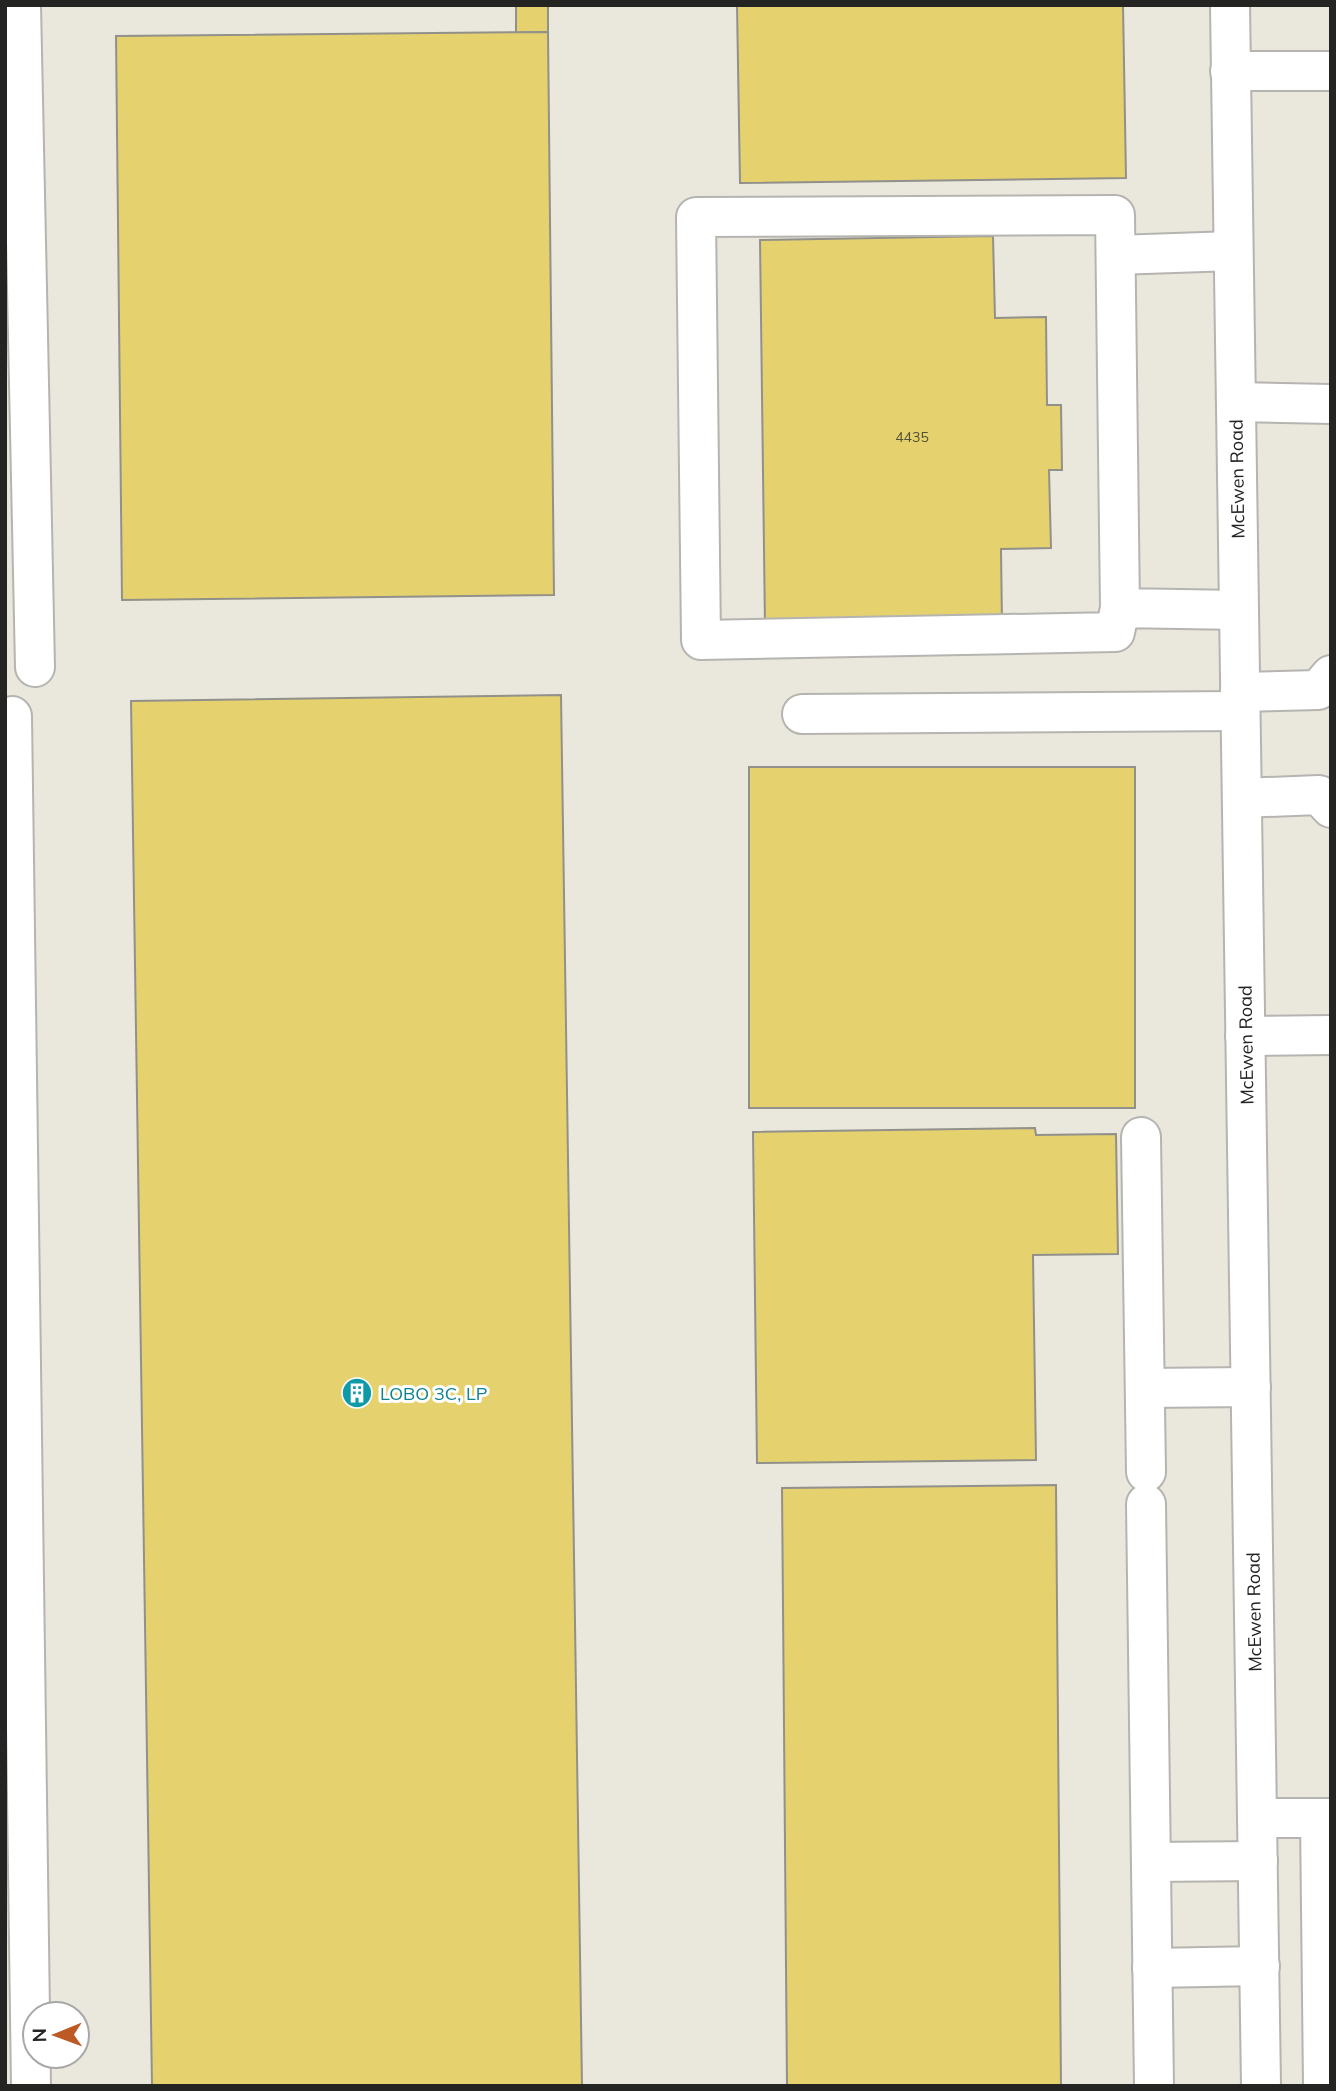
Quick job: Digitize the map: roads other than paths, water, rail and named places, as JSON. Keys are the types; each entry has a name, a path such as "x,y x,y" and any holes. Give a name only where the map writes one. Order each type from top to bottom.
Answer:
{"street":[{"path":"21,5 15,131 19,522 35,667"},
{"name":"McEwen Road","path":"1230,5 1261,2086"},
{"path":"1230,71 1331,72"},
{"path":"1115,215 1121,608 1115,632 701,640 696,217 1115,215"},
{"path":"1116,255 1233,251"},
{"path":"1236,402 1331,404"},
{"path":"1121,608 1239,610"},
{"path":"802,714 1240,701 1318,690 1331,675"},
{"path":"12,716 10,878 17,1963 31,2086"},
{"path":"1242,798 1320,795 1331,808"},
{"path":"1245,1036 1331,1035"},
{"path":"1141,1137 1154,2086"},
{"path":"1145,1388 1251,1387"},
{"path":"1257,1818 1325,1818 1323,2086"},
{"path":"1151,1862 1258,1861"},
{"path":"1152,1968 1260,1966"}],"place":[{"name":"LOBO 3C, LP","path":"357,1393"}]}
